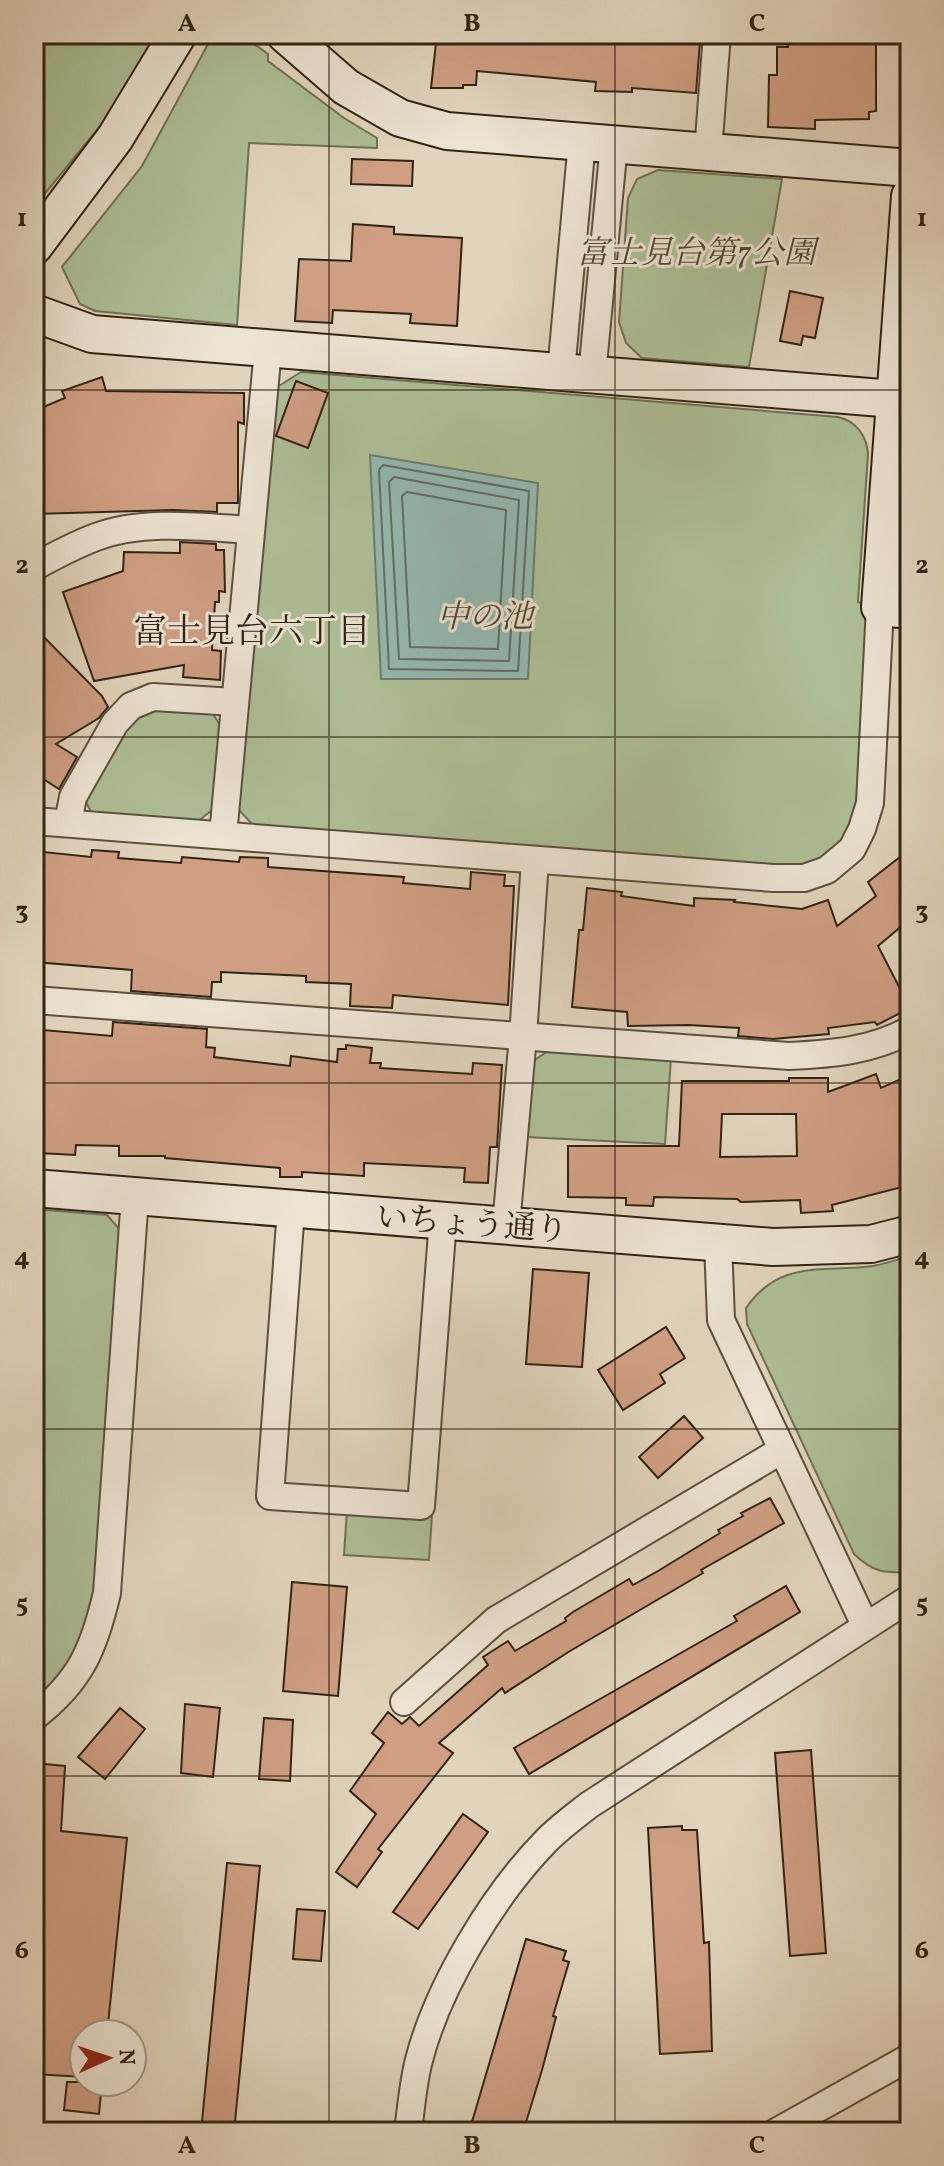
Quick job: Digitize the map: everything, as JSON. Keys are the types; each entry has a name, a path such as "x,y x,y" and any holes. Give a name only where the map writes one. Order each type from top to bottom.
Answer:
{"street":[{"path":"34,246 115,138 178,34"},
{"path":"285,34 346,87 400,118 447,131 910,168"},
{"path":"708,152 717,34"},
{"path":"576,373 598,143"},
{"path":"34,821 773,878 804,878 827,870 852,849 870,803 895,609 894,399 910,196"},
{"path":"34,313 92,334 894,399"},
{"path":"223,835 268,349"},
{"path":"34,567 98,536 127,529 180,526 251,530"},
{"path":"68,823 73,797 115,723 131,706 153,697 235,702"},
{"path":"506,1225 535,860"},
{"path":"34,1000 789,1056 844,1053 890,1041 910,1030"},
{"name":"いちょう通り","path":"34,1188 773,1247 871,1244 910,1234"},
{"path":"34,1717 65,1687 83,1663 95,1640 107,1593 135,1196"},
{"path":"291,1209 270,1496 421,1506 443,1220"},
{"path":"718,1242 721,1320 865,1625"},
{"path":"404,1702 496,1620 782,1450"},
{"path":"408,2132 419,2058 465,1952 509,1882 549,1837 589,1805 910,1598"},
{"path":"776,2132 910,2057"}],"green space":[{"path":"36,34 156,34 106,119 34,207"},
{"path":"242,35 268,54 268,61 344,118 377,138 377,148 249,143 237,325 95,311 80,304 62,267 142,166 208,44"},
{"name":"富士見台第7公園","path":"658,170 782,179 749,367 642,358 626,343 619,322 628,198 637,179"},
{"name":"中の池","path":"301,372 838,417 855,426 863,435 868,454 858,602 869,607 862,792 842,845 807,867 773,868 255,827 236,807 274,389"},
{"path":"149,709 211,711 222,728 216,807 197,822 92,814 85,800 130,722"},
{"path":"548,1051 671,1058 665,1144 526,1137 530,1063"},
{"path":"34,1209 107,1215 121,1231 96,1589 79,1649 51,1687 34,1702"},
{"path":"910,1256 910,1572 893,1572 874,1568 854,1554 747,1324 746,1308 759,1292 787,1275 819,1269 873,1266"},
{"path":"347,1510 432,1515 429,1560 344,1555"}],"water":[{"path":"370,455 538,483 528,679 381,679"}],"building":[{"path":"437,34 493,34 590,41 590,34 700,41 696,93 632,88 632,92 595,91 596,82 477,71 476,85 431,88"},
{"path":"788,34 876,34 876,111 869,112 869,119 815,120 815,129 768,127 769,75 777,75 777,47 788,47"},
{"path":"352,159 413,161 412,186 351,184"},
{"path":"353,224 394,227 394,234 462,238 457,326 410,323 411,314 333,310 332,323 295,321 299,259 351,261"},
{"path":"790,291 823,298 815,338 803,336 801,345 780,341"},
{"path":"102,377 106,391 244,393 244,424 238,422 238,503 217,503 217,512 173,510 34,514 34,411 65,398 62,391"},
{"path":"296,381 328,393 308,448 276,436"},
{"path":"180,542 216,544 216,550 224,550 225,592 219,591 219,602 215,602 212,650 221,651 220,680 183,677 184,665 94,681 63,592 123,571 124,552 180,553"},
{"path":"34,627 102,696 108,707 99,718 56,744 77,757 59,789 34,773"},
{"path":"910,849 910,919 878,946 910,1008 877,1025 875,1022 828,1028 829,1034 773,1039 738,1036 739,1028 628,1026 627,1012 572,1007 579,930 583,930 587,888 694,906 694,898 802,909 828,900 837,926 876,896 868,882"},
{"path":"92,850 119,852 118,858 181,863 182,857 239,862 240,857 268,858 268,867 404,877 403,883 470,889 471,872 505,875 504,886 514,886 508,1005 393,995 392,1008 350,1006 351,984 306,982 306,976 221,972 221,982 212,982 211,997 131,991 132,970 34,962 34,851 91,857"},
{"path":"113,1022 207,1029 206,1047 215,1048 214,1057 290,1066 291,1056 337,1062 338,1049 346,1049 346,1045 372,1048 370,1063 381,1063 380,1068 472,1074 473,1063 502,1065 497,1147 490,1147 488,1183 464,1182 465,1168 364,1163 364,1176 302,1172 302,1177 280,1177 280,1168 165,1156 119,1156 119,1146 76,1145 75,1155 39,1153 42,1088 38,1088 43,1030 112,1036"},
{"path":"876,1074 881,1088 910,1075 910,1185 832,1205 833,1211 801,1213 800,1200 741,1202 737,1199 654,1197 653,1206 626,1205 626,1198 568,1197 568,1146 679,1146 682,1081 828,1078 828,1092","holes":["722,1114 796,1114 797,1156 720,1157"]},
{"path":"533,1269 589,1273 582,1367 526,1364"},
{"path":"666,1327 685,1358 660,1374 665,1383 623,1410 598,1370"},
{"path":"684,1416 703,1438 658,1478 639,1457"},
{"path":"770,1498 784,1523 701,1570 703,1573 505,1693 502,1688 439,1743 453,1753 378,1849 382,1852 357,1887 336,1872 376,1814 350,1791 384,1743 372,1733 388,1712 402,1724 410,1717 419,1726 488,1665 483,1657 508,1641 515,1651 629,1579 633,1585 658,1571 720,1533 718,1530 743,1516 741,1513"},
{"path":"292,1582 347,1587 338,1696 283,1691"},
{"path":"786,1586 800,1612 529,1774 514,1748 737,1621 734,1616"},
{"path":"185,1704 220,1708 213,1777 181,1773"},
{"path":"120,1708 145,1729 105,1779 78,1757"},
{"path":"264,1718 293,1720 290,1781 259,1779"},
{"path":"811,1750 826,1953 790,1956 775,1753"},
{"path":"34,1763 65,1766 61,1831 127,1838 109,2018 68,2018 68,2076 34,2074"},
{"path":"463,1814 488,1832 418,1929 393,1912"},
{"path":"682,1826 682,1830 697,1830 704,1943 709,1942 712,2051 660,2054 648,1828"},
{"path":"227,1863 260,1866 234,2132 201,2132"},
{"path":"297,1909 325,1911 321,1961 293,1959"},
{"path":"526,1939 566,1951 563,1960 569,1962 553,2016 556,2017 542,2070 523,2132 469,2132"},
{"path":"67,2082 68,2098 100,2098 99,2114 64,2110"}],"district":[{"name":"富士見台六丁目","path":"252,630"}]}
